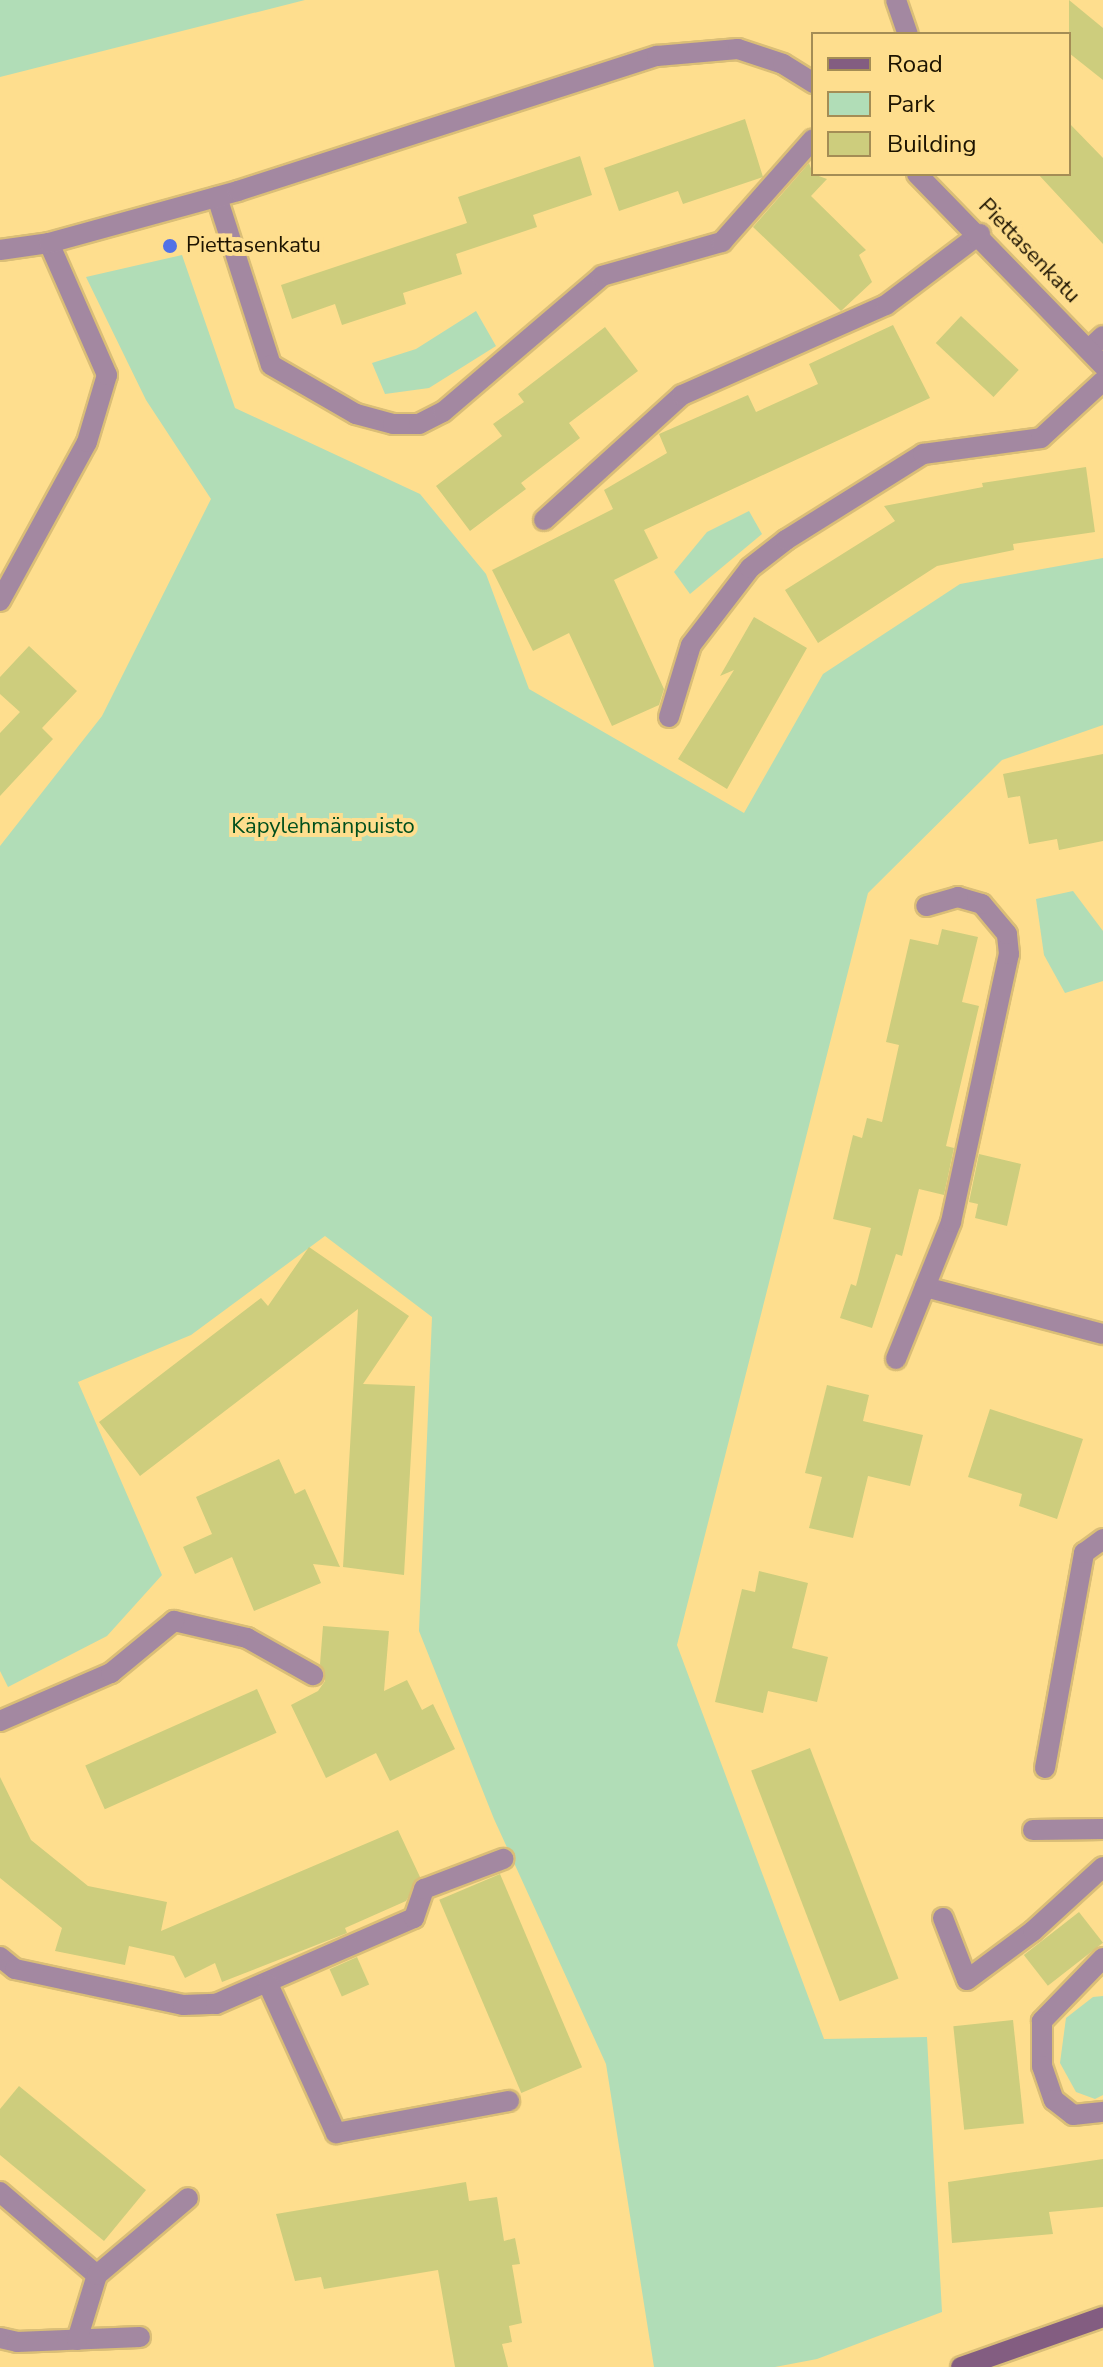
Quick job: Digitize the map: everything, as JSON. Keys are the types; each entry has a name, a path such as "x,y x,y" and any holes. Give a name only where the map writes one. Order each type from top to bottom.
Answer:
{"main road":[{"path":"961,2367 1103,2317"}],"street":[{"path":"896,0 907,32"},
{"path":"0,250 49,243 217,197 680,51 738,49 783,64 811,82"},
{"path":"217,197 271,365 356,414 393,424 419,424 443,412 602,276 722,242 811,141"},
{"name":"Piettasenkatu","path":"919,176 1096,343 1103,365"},
{"path":"544,520 682,395 886,305 980,234"},
{"path":"0,601 25,562 32,534 87,442 107,375 49,243"},
{"path":"669,717 691,645 750,568 774,549 824,512 923,454 1041,438 1103,381"},
{"path":"896,1359 951,1222 1009,954 1007,934 982,904 958,897 926,906"},
{"path":"925,1287 1103,1334"},
{"path":"1045,1768 1084,1553 1103,1539"},
{"path":"0,1721 111,1673 174,1621 247,1638 313,1675"},
{"path":"1033,1830 1103,1829"},
{"path":"0,1957 15,1969 183,2005 216,2004 414,1918 424,1889 503,1859"},
{"path":"943,1918 967,1980 1102,1872"},
{"path":"1103,1958 1042,2021 1042,2066 1054,2100 1073,2115 1103,2112"},
{"path":"268,1984 336,2133 509,2101"},
{"path":"0,2192 97,2275"},
{"path":"77,2340 97,2275 188,2198"},
{"path":"0,2338 77,2340 140,2337"}],"green space":[{"path":"0,0 305,0 0,77"},
{"name":"Käpylehmänpuisto","path":"182,255 235,408 420,494 486,574 529,689 744,813 823,674 960,584 1103,558 1103,725 1002,760 868,893 677,1645 824,2039 927,2037 942,2312 817,2359 775,2367 654,2367 606,2064 494,1819 419,1631 432,1317 325,1236 191,1335 78,1382 162,1575 107,1636 8,1687 0,1671 0,846 102,716 211,499 146,400 86,277"},
{"path":"476,311 496,346 429,388 385,394 372,363 416,349"},
{"path":"749,511 762,534 690,594 674,572 707,532"},
{"path":"1073,891 1103,931 1103,981 1065,993 1044,955 1036,899"},
{"path":"1103,1996 1103,2095 1095,2099 1076,2092 1060,2063 1066,2018 1093,1997"}],"building":[{"path":"1069,0 1103,28 1103,80 1071,55"},
{"path":"745,119 763,177 683,204 678,191 619,211 604,168"},
{"path":"1071,125 1103,158 1103,244 1040,176 1071,176"},
{"path":"580,156 592,195 533,215 537,227 456,254 462,274 403,293 406,304 342,325 335,304 292,319 281,285 467,223 458,197"},
{"path":"809,163 811,176 827,179 811,196 866,250 859,255 872,282 841,311 753,227"},
{"path":"961,316 1019,370 994,397 936,343"},
{"path":"893,325 930,398 644,530 658,558 614,580 664,689 659,705 612,726 569,633 533,651 492,570 613,509 604,490 667,453 659,434 748,395 756,412 818,384 809,364"},
{"path":"605,327 638,371 569,423 580,438 521,483 526,489 470,531 436,486 502,436 493,424 524,402 518,394"},
{"path":"1086,467 1095,532 1013,544 1014,550 937,566 818,643 785,590 895,521 884,506 983,487 982,483"},
{"path":"754,617 807,648 727,789 678,759 734,670 720,676"},
{"path":"29,646 77,691 42,728 53,739 0,796 0,733 20,712 0,694 0,677"},
{"path":"1103,754 1103,841 1059,850 1057,839 1029,844 1020,796 1008,798 1003,774"},
{"path":"942,929 978,937 962,1002 979,1006 946,1146 954,1148 944,1195 919,1189 902,1256 896,1254 872,1328 840,1318 851,1284 856,1286 871,1228 833,1219 853,1135 862,1138 867,1118 882,1122 899,1045 886,1042 910,939 938,945"},
{"path":"979,1154 1021,1164 1007,1226 975,1218 978,1204 969,1202"},
{"path":"309,1247 409,1316 363,1384 415,1386 404,1575 343,1567 358,1309 140,1476 99,1422 261,1298 268,1306"},
{"path":"827,1385 869,1395 863,1421 923,1435 910,1486 868,1476 853,1538 809,1528 822,1477 805,1473"},
{"path":"990,1409 1083,1439 1057,1519 1019,1506 1022,1494 968,1477"},
{"path":"279,1459 295,1494 305,1489 340,1567 313,1564 321,1583 254,1611 232,1557 195,1574 183,1547 212,1534 196,1497"},
{"path":"759,1571 808,1583 792,1648 828,1657 817,1702 768,1691 763,1713 715,1702 742,1589 755,1592"},
{"path":"323,1626 389,1631 384,1691 407,1680 422,1710 433,1704 455,1749 390,1781 376,1753 326,1778 291,1705 318,1691 325,1681 320,1664"},
{"path":"257,1689 277,1733 105,1809 85,1765"},
{"path":"810,1748 899,1979 840,2001 751,1771"},
{"path":"0,1777 31,1840 88,1886 167,1902 161,1931 398,1830 420,1877 406,1901 345,1928 347,1933 222,1982 215,1963 185,1978 174,1956 129,1946 125,1965 55,1951 62,1928 0,1878"},
{"path":"500,1874 582,2067 521,2093 439,1900"},
{"path":"1079,1912 1103,1943 1048,1986 1024,1955"},
{"path":"357,1957 369,1984 342,1997 330,1969"},
{"path":"1013,2020 1024,2123 964,2130 953,2026"},
{"path":"19,2086 146,2190 104,2241 0,2155 0,2109"},
{"path":"1103,2159 1103,2207 1049,2212 1053,2234 952,2243 948,2182"},
{"path":"466,2182 469,2201 497,2197 504,2241 515,2238 520,2264 512,2265 522,2323 509,2326 512,2342 502,2344 508,2367 455,2367 438,2270 324,2289 321,2277 295,2281 276,2214"}],"place":[{"name":"Piettasenkatu","path":"170,246"}]}
